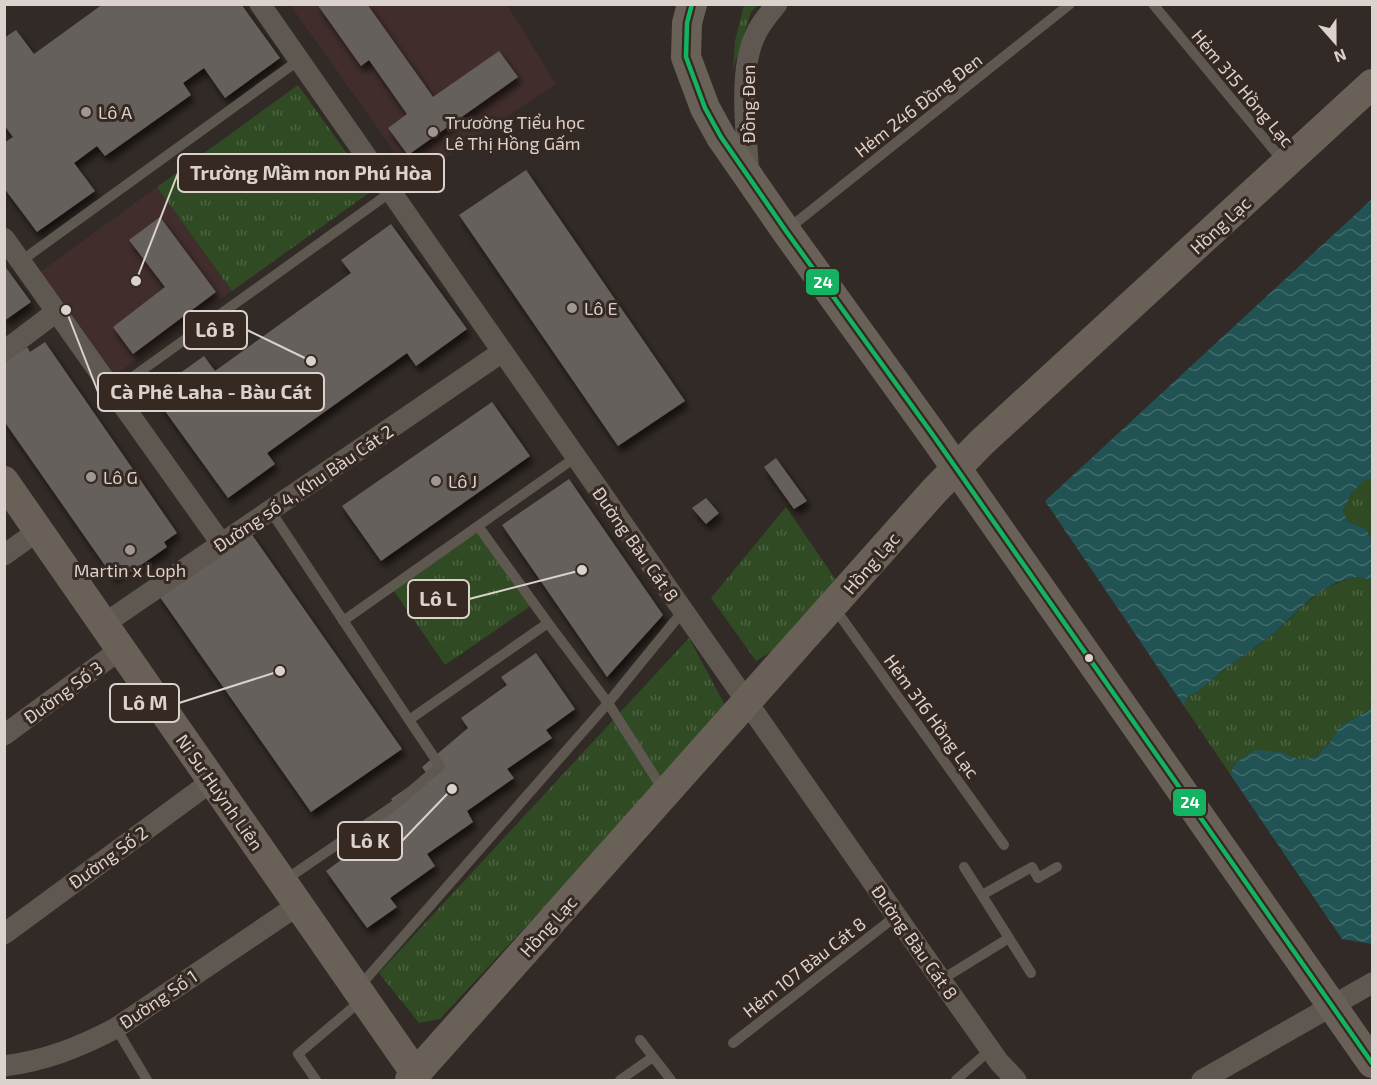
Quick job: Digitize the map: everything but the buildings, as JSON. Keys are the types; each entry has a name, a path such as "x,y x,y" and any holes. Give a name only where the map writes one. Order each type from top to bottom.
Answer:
{"street":[{"name":"Đường Bàu Cát 8","path":"260,4 990,1050 1016,1080"},
{"name":"Đồng Đen","path":"692,4 685,40 690,72 705,108 721,137 956,468 1372,1063"},
{"name":"Đồng Đen","path":"749,177 746,87 748,58 758,28 777,4"},
{"name":"Hồng Lạc","path":"413,1077 956,468 1372,84"},
{"path":"4,238 221,543"},
{"path":"4,351 56,312"},
{"name":"Đường số 4, Khu Bàu Cát 2","path":"104,624 502,352"},
{"name":"Ni Sư Huỳnh Liên","path":"4,481 360,994 413,1077"},
{"path":"4,555 39,530"},
{"name":"Đường Số 3","path":"4,735 121,649"},
{"name":"Đường Số 2","path":"4,934 212,781"},
{"name":"Đường Số 1","path":"4,1066 56,1055 116,1028 290,893"},
{"path":"1202,1080 1372,983"}],"lane":[{"name":"Hẻm 246 Đồng Đen","path":"786,231 1070,4"},
{"name":"Hẻm 315 Hồng Lạc","path":"1153,4 1286,164"},
{"path":"21,261 299,60"},
{"path":"113,391 391,192"},
{"path":"343,621 576,457"},
{"path":"270,510 440,766 290,893"},
{"path":"478,525 608,703 666,794"},
{"name":"Hẻm 316 Hồng Lạc","path":"832,606 1004,845"},
{"path":"316,1080 298,1054 360,994 608,703 683,611"},
{"path":"409,720 548,623"},
{"path":"964,867 1031,974"},
{"path":"982,895 1032,867 1038,878 1057,867"},
{"name":"Hẻm 107 Bàu Cát 8","path":"733,1043 896,916"},
{"path":"941,980 1009,938"},
{"path":"116,1028 147,1080"},
{"path":"640,1040 671,1080"},
{"path":"956,1080 990,1050"},
{"path":"620,1080 653,1057"}],"shaded area":[{"name":"Trươờng Tiểu học Lê Thị Hồng Gấm","path":"290,5 507,5 556,84 414,179"},
{"path":"157,187 232,291 115,375 40,272"}],"green space":[{"path":"744,5 758,5 751,12 733,70 735,41"},
{"path":"298,85 373,190 232,291 157,187"},
{"path":"1365,478 1372,480 1372,540 1365,528 1348,522 1343,511 1351,494"},
{"path":"786,507 836,580 775,649 756,661 711,598"},
{"path":"481,526 535,603 445,665 392,588"},
{"path":"1356,577 1372,580 1372,709 1340,726 1331,741 1316,757 1299,759 1281,752 1235,763 1230,774 1184,706 1187,697 1267,639 1319,593"},
{"path":"689,638 727,709 440,1019 419,1023 379,973"}],"water":[{"path":"1372,199 1372,480 1365,479 1351,494 1343,511 1348,522 1365,528 1372,540 1372,580 1356,577 1337,582 1312,597 1273,634 1222,671 1199,691 1187,697 1184,706 1045,501"},
{"path":"1372,709 1372,944 1342,939 1230,774 1235,763 1255,750 1281,752 1299,759 1316,757 1331,741 1340,726"}],"transit line":[{"name":"24","path":"692,4 687,23 686,57 705,108 721,137 933,435 1372,1063"}],"place":[{"name":"Lô A","path":"86,112"},
{"name":"Trươờng Tiểu học Lê Thị Hồng Gấm","path":"433,132"},
{"name":"Trường Mầm non Phú Hòa","path":"136,281"},
{"name":"Lô E","path":"572,308"},
{"name":"Cà Phê Laha - Bàu Cát","path":"66,310"},
{"name":"Lô B","path":"311,361"},
{"name":"Lô G","path":"91,477"},
{"name":"Lô J","path":"436,481"},
{"name":"Martin x Loph","path":"130,550"},
{"name":"Lô L","path":"582,570"},
{"name":"Lô M","path":"280,671"},
{"name":"Lô K","path":"452,789"}]}
